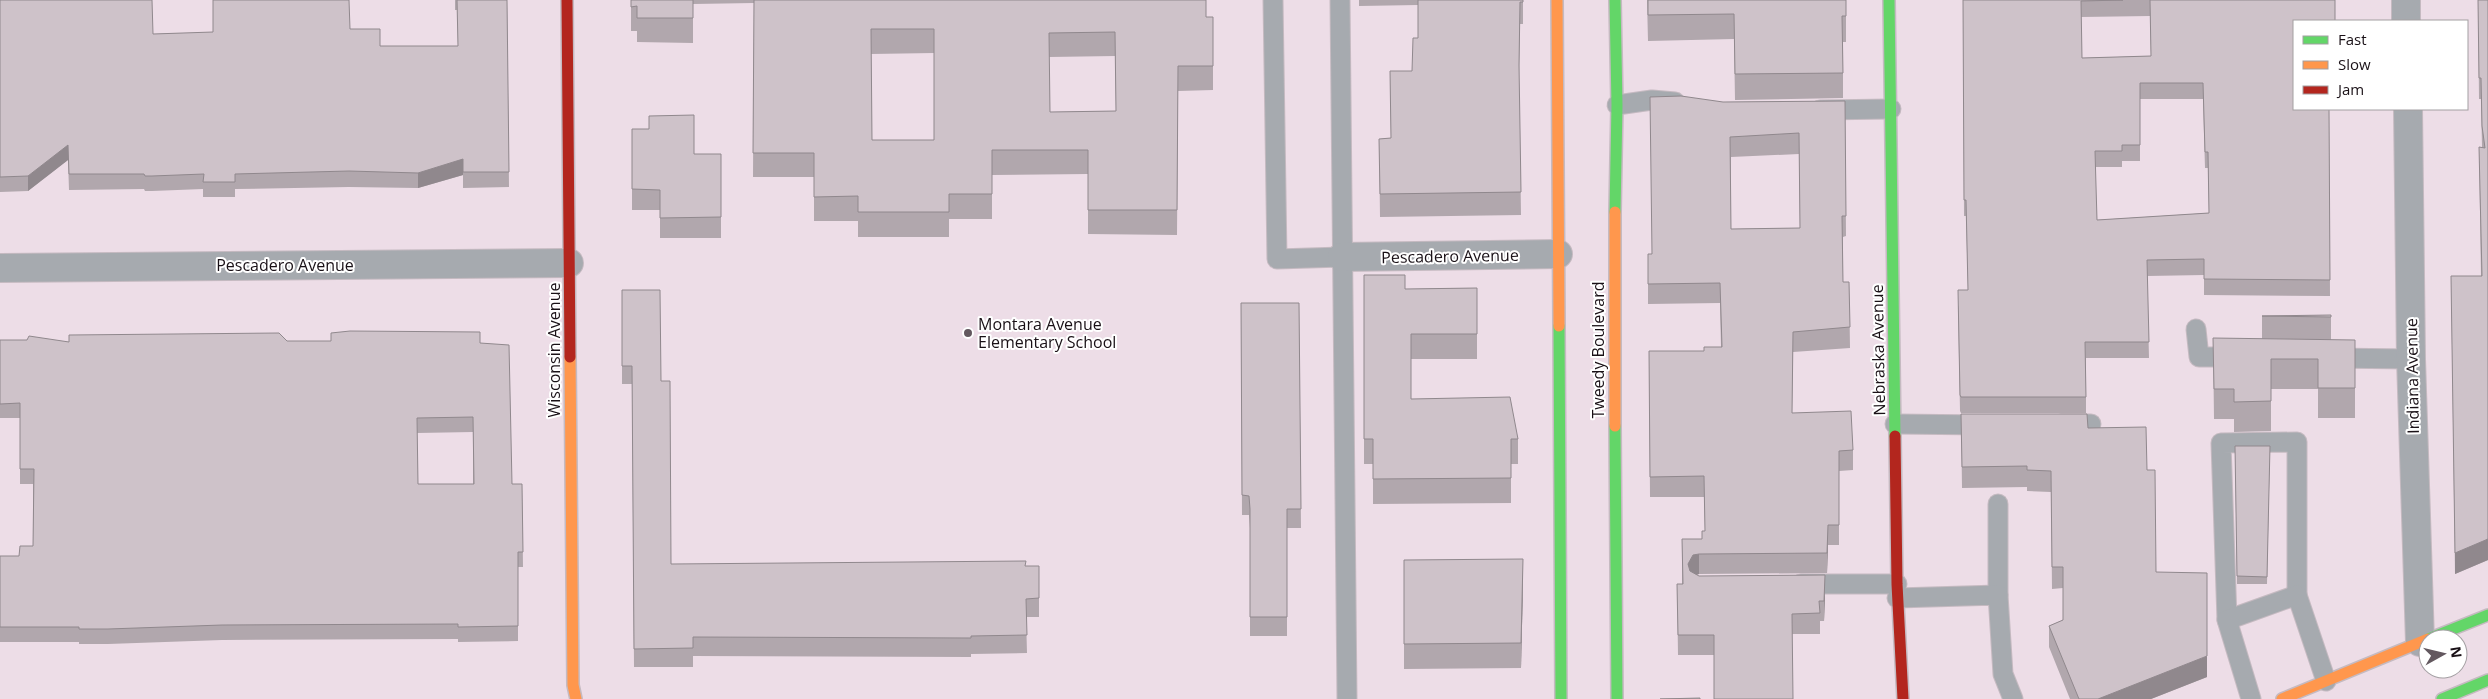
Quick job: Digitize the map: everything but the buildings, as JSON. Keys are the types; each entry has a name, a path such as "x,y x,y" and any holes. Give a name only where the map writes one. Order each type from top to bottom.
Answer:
{"main road":[{"name":"Wisconsin Avenue","path":"567,0 573,685 576,699"},
{"path":"1557,0 1561,699"},
{"name":"Tweedy Boulevard","path":"1615,0 1617,105 1614,266 1618,699"},
{"name":"Nebraska Avenue","path":"1889,0 1897,591 1903,699"},
{"path":"2453,629 2488,615"},
{"path":"2282,699 2418,643"},
{"path":"2442,699 2488,680"}],"street":[{"path":"2406,0 2406,20"},
{"name":"Indiana Avenue","path":"2408,110 2411,360 2424,629"},
{"name":"Pescadero Avenue","path":"1342,257 1558,254"},
{"name":"Pescadero Avenue","path":"0,268 569,263"}],"lane":[{"path":"1273,0 1277,259 1342,257"},
{"path":"1340,0 1347,699"},
{"path":"1617,105 1652,100 1695,106"},
{"path":"1806,110 1891,109"},
{"path":"2196,329 2198,357 2256,358"},
{"path":"2314,358 2411,360"},
{"path":"1895,424 2004,424"},
{"path":"2043,424 2091,424"},
{"path":"2251,699 2227,620 2221,443 2297,442 2297,595 2326,681"},
{"path":"1998,504 1998,595 2003,674 2013,699"},
{"path":"1786,585 1998,595"},
{"path":"2227,620 2297,595"}],"traffic: fast":[{"path":"1615,0 1617,105 1615,212"},
{"path":"1889,0 1895,436"},
{"path":"1559,326 1561,699"},
{"path":"1615,426 1617,699"},
{"path":"2453,629 2488,615"},
{"path":"2442,699 2488,680"}],"traffic: slow":[{"path":"1557,0 1559,326"},
{"path":"1615,212 1615,426"},
{"path":"570,357 573,685 576,699"},
{"path":"2282,699 2418,643"}],"traffic: jam":[{"path":"567,0 570,357"},
{"path":"1895,436 1897,584 1903,699"}],"place":[{"name":"Montara Avenue Elementary School","path":"968,333"}]}
